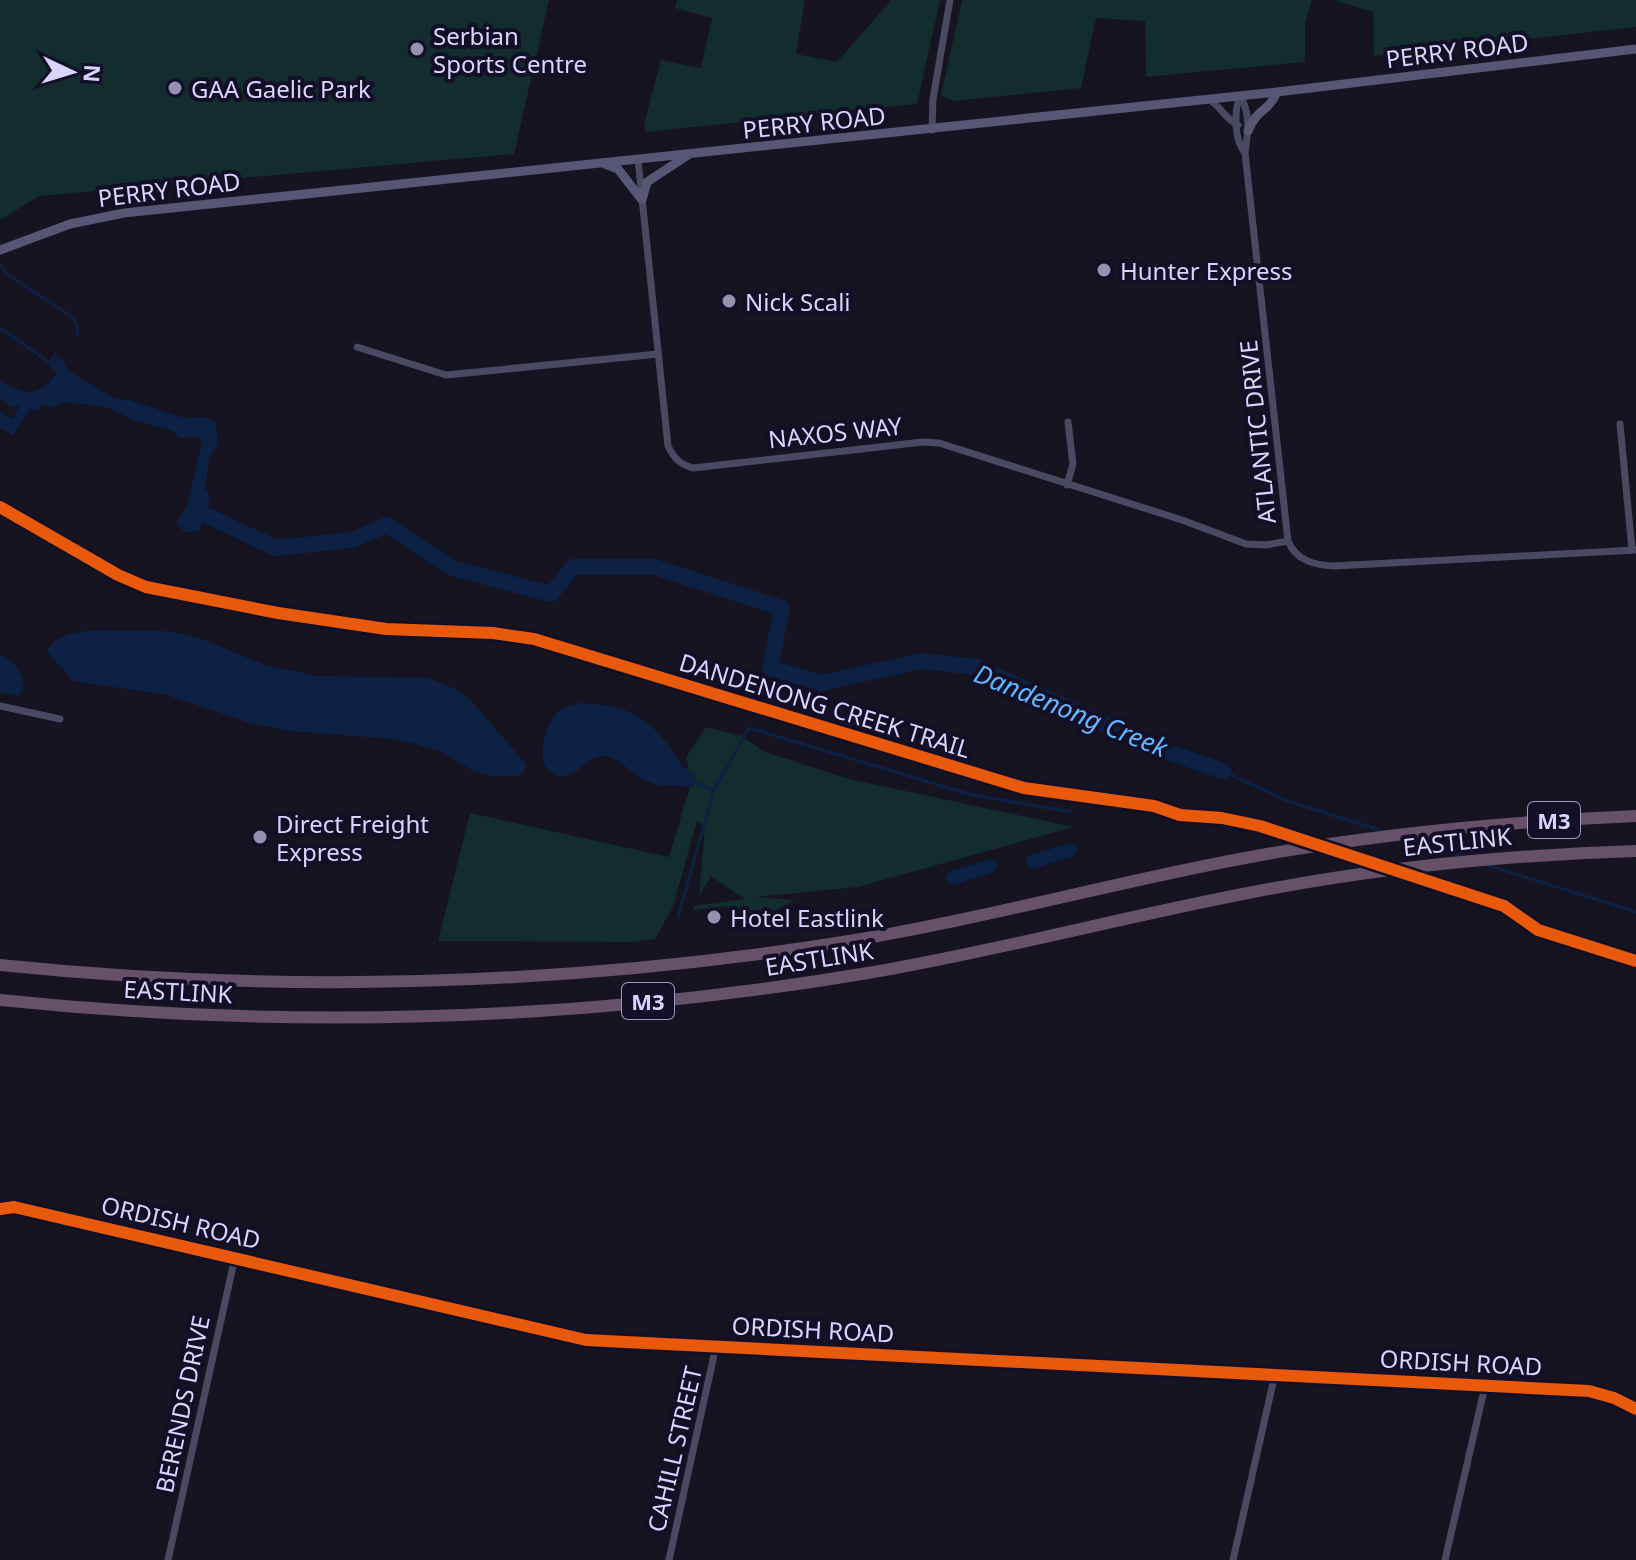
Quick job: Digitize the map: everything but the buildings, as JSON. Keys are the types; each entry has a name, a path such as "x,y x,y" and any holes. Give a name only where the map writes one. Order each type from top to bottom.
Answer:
{"highway":[{"name":"EASTLINK","path":"0,965 189,979 332,982 476,979 619,969 771,952 950,923 1223,862 1339,842 1472,826 1636,816"},
{"name":"EASTLINK","path":"0,1000 129,1011 278,1017 430,1016 591,1007 751,990 871,972 1027,943 1175,908 1287,886 1447,863 1636,851"}],"main road":[{"name":"PERRY ROAD","path":"0,250 70,224 124,213 932,130 1636,49"},
{"path":"1248,131 1253,117 1271,105 1277,92"},
{"path":"642,200 647,182 689,154"},
{"path":"602,163 618,169 642,200"}],"street":[{"path":"932,130 933,99 950,0"},
{"name":"ATLANTIC DRIVE","path":"1240,96 1236,107 1240,147 1245,153"},
{"name":"ATLANTIC DRIVE","path":"1240,96 1247,106 1245,153 1288,541 1299,557 1323,566 1634,550"},
{"path":"1208,99 1220,105 1228,120 1238,125"},
{"name":"NAXOS WAY","path":"638,160 668,446 674,458 683,465 693,468 923,442 939,443 1182,520 1246,544 1266,545 1288,541"},
{"path":"357,347 446,375 658,354"},
{"path":"1067,485 1073,464 1068,422"},
{"path":"1620,424 1634,550"},
{"path":"0,706 60,719"},
{"name":"ORDISH ROAD","path":"0,1209 14,1207 586,1340 1589,1391 1614,1398 1636,1409"},
{"name":"BERENDS DRIVE","path":"168,1560 235,1257"},
{"name":"CAHILL STREET","path":"669,1560 716,1346"},
{"path":"1233,1560 1275,1374"},
{"path":"1445,1560 1485,1386"}],"green space":[{"path":"0,0 549,0 514,154 39,196 0,220"},
{"path":"677,0 805,0 796,54 837,62 891,0 940,0 917,104 645,132 644,125 661,60 701,68 712,18 675,8"},
{"path":"962,0 1312,0 1305,23 1305,62 1146,77 1145,21 1096,18 1081,88 953,101 941,95"},
{"path":"1333,0 1636,0 1636,27 1374,56 1373,12"},
{"path":"706,727 741,736 765,752 849,779 1074,827 858,887 757,897 795,900 759,919 730,918 727,906 694,910 693,906 744,899 711,876 699,896 705,826 697,821 673,907 655,939 632,942 438,941 470,813 669,857 691,784 686,757"}],"water":[{"path":"58,357 67,370 116,399 129,400 185,418 207,417 216,423 218,445 209,458 205,488 209,504 199,531 185,532 176,523 187,506 202,441 197,437 180,438 172,431 133,420 106,407 63,402 53,408 42,405 38,411 27,407 30,410 13,435 0,428 0,411 12,419 20,405 10,408 0,398 0,381 25,391 38,391 57,373 49,366"},
{"path":"93,630 184,634 265,665 318,676 429,678 458,690 473,703 527,765 523,773 517,776 490,776 473,771 442,752 412,743 290,731 250,723 167,695 73,681 47,651 61,638"},
{"path":"0,654 12,661 23,678 24,689 17,696 0,692"},
{"path":"580,703 621,709 642,719 661,737 684,767 696,775 693,787 645,781 618,761 602,756 590,760 567,776 553,774 547,769 542,753 545,734 558,712"},
{"path":"1071,843 1078,848 1075,856 1031,869 1025,864 1027,856"},
{"path":"991,859 998,864 995,872 952,885 945,880 948,872"}],"waterway":[{"path":"0,264 6,273 74,318 77,336"},
{"path":"0,328 52,364"},
{"path":"51,363 56,354"},
{"name":"Dandenong Creek","path":"201,496 199,512 276,548 352,540 387,525 452,568 551,594 573,567 654,567 782,608 770,668 821,683 921,661 977,667 1165,751 1223,771"},
{"path":"678,917 714,790 749,728 972,795 1072,812"},
{"name":"Dandenong Creek","path":"1223,771 1285,800 1385,832"},
{"path":"695,782 713,790"},
{"name":"Dandenong Creek","path":"1407,839 1461,856"},
{"name":"Dandenong Creek","path":"1487,865 1636,912"}],"cycle path":[{"name":"DANDENONG CREEK TRAIL","path":"0,507 118,575 146,587 278,613 386,629 493,633 534,639 1024,788 1154,806 1180,815 1222,818 1260,826 1504,906 1538,930 1636,961"},
{"path":"0,1209 14,1207 586,1340 1589,1391 1614,1398 1636,1409"}],"place":[{"name":"Serbian Sports Centre","path":"417,49"},
{"name":"GAA Gaelic Park","path":"175,88"},
{"name":"Hunter Express","path":"1104,270"},
{"name":"Nick Scali","path":"729,301"},
{"name":"Direct Freight Express","path":"260,837"},
{"name":"Hotel Eastlink","path":"714,917"}]}
